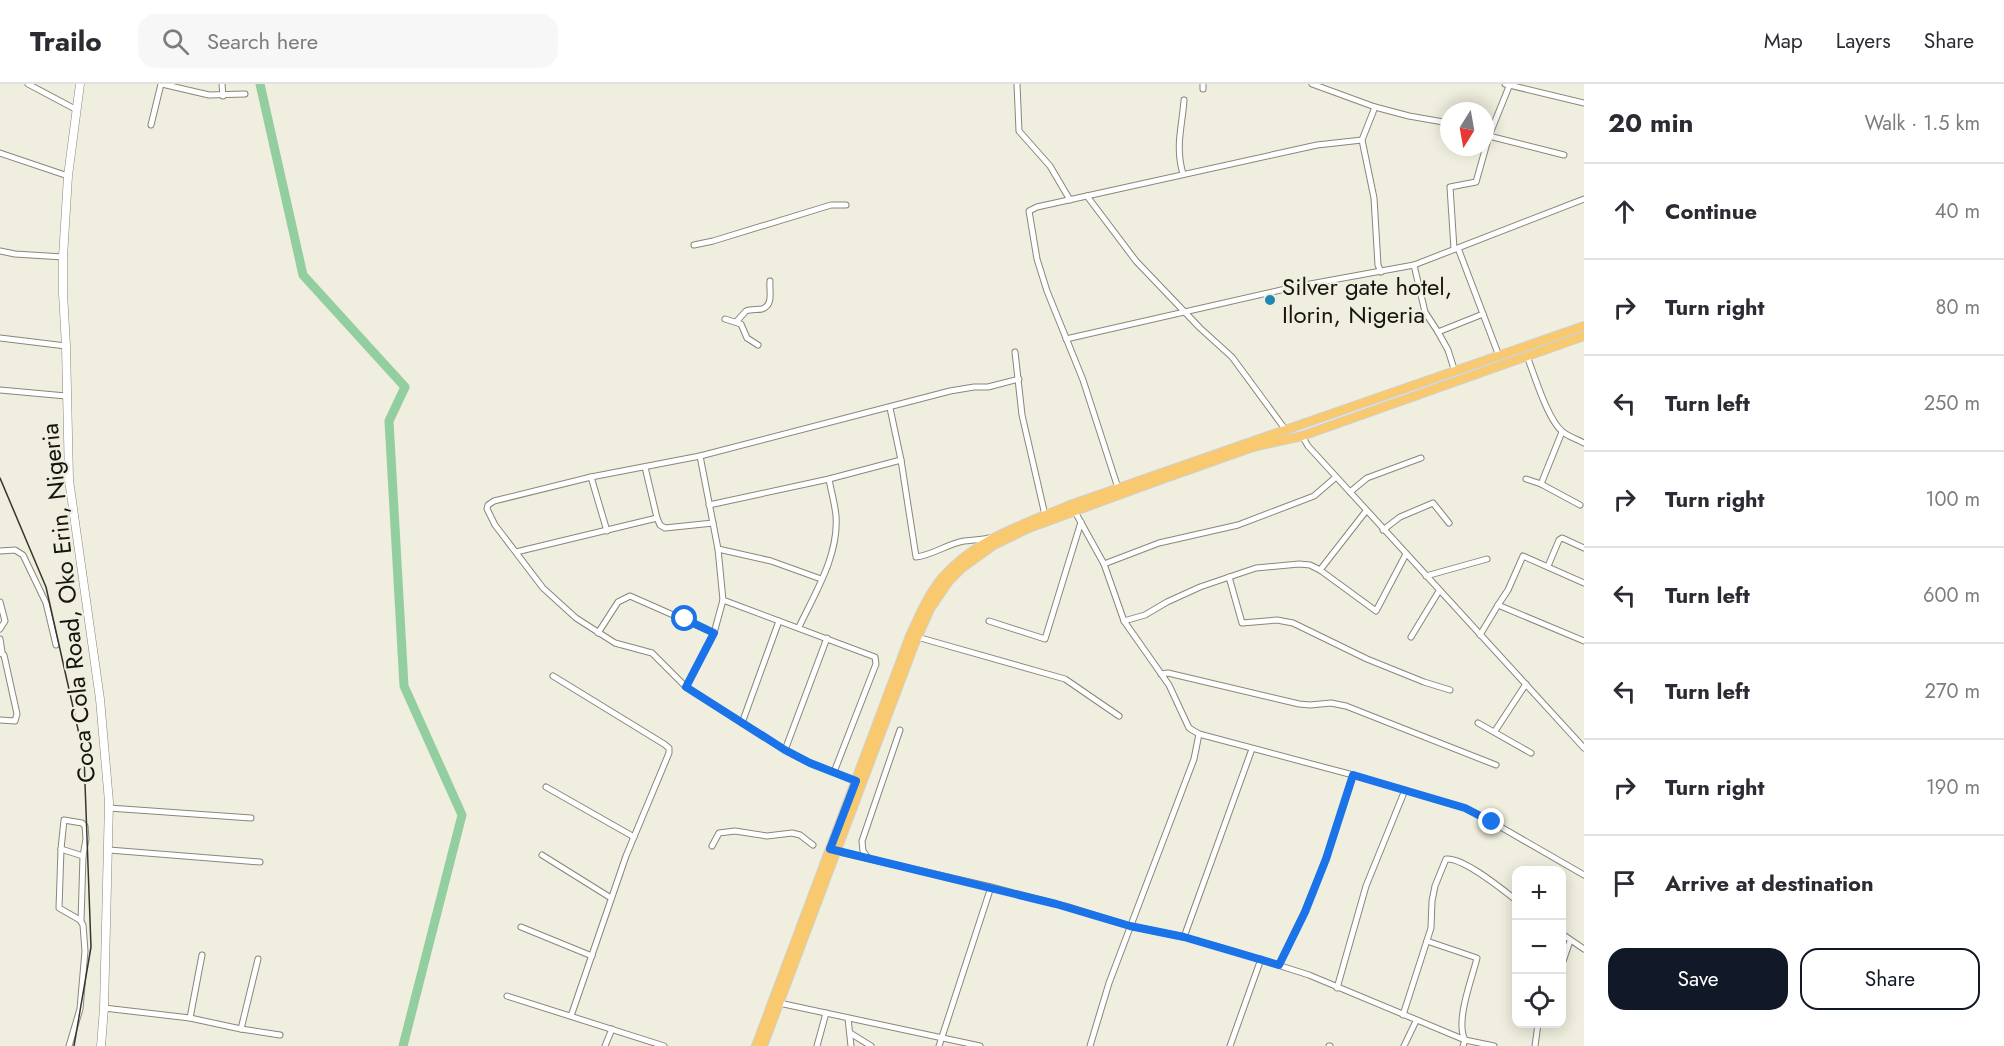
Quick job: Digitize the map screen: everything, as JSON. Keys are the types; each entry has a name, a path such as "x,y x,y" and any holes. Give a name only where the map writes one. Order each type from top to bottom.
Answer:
{"main road":[{"path":"756,1046 917,637 936,599 962,568 1009,537 1074,510 1253,447 1302,436 1527,356 1539,347 1584,326"},
{"path":"763,1046 856,781 910,636 926,602 947,574 966,556 996,536 1118,488 1499,356 1584,336"},
{"path":"1346,410 1350,419"}],"street":[{"path":"28,84 76,110"},
{"name":"Coca Cola Road, Oko Erin, Nigeria","path":"80,84 68,176 63,258 66,396 69,480 101,710 109,808 101,1046"},
{"path":"151,125 162,84 209,95 245,94"},
{"path":"222,84 223,96"},
{"path":"1017,84 1019,131 1050,166 1070,200"},
{"path":"1312,84 1375,107 1440,121"},
{"path":"1494,118 1508,85 1584,103"},
{"path":"1183,174 1178,143 1184,100"},
{"path":"1375,107 1362,140 1374,198 1378,265 1381,272"},
{"path":"1494,137 1564,155"},
{"path":"1118,488 1083,380 1037,259 1029,212 1032,209 1087,196 1317,145 1362,140"},
{"path":"0,153 68,176"},
{"path":"1482,156 1476,182 1450,188 1456,249 1499,356"},
{"path":"1087,196 1136,261 1232,357 1285,429"},
{"path":"1066,339 1294,287 1414,265 1584,199"},
{"path":"694,245 831,206 846,204"},
{"path":"0,251 63,258"},
{"path":"1366,274 1378,265"},
{"path":"1414,265 1425,312 1448,350 1455,372"},
{"path":"736,322 746,310 767,307 770,303 770,281"},
{"path":"1438,332 1483,314"},
{"path":"725,319 741,324 747,338 758,345"},
{"path":"0,338 66,346"},
{"path":"1015,352 1022,415 1045,516"},
{"path":"1527,356 1542,397 1556,425 1562,432 1584,443"},
{"path":"856,781 810,763 785,750 686,687 652,653 615,643 576,618 552,598 495,525 487,509 488,506 494,501 514,496 591,477 700,456 950,391 988,387 1019,380"},
{"path":"0,390 66,396"},
{"path":"890,408 901,460 916,557 928,555 963,541 977,541 996,536"},
{"path":"1541,484 1562,432"},
{"path":"1302,436 1308,446 1383,530 1584,748"},
{"path":"686,687 714,633 723,600 718,549 700,456"},
{"path":"1350,492 1367,478 1421,458"},
{"path":"709,505 829,479 901,460"},
{"path":"645,467 660,525 665,528 713,523"},
{"path":"591,477 608,531"},
{"path":"1104,564 1159,543 1222,529 1314,496 1336,477"},
{"path":"799,627 834,546 836,517 829,479"},
{"path":"1526,479 1541,484 1580,505"},
{"path":"1383,530 1400,517 1433,503 1449,523"},
{"path":"1074,510 1104,564 1124,621 1169,685 1189,728 1199,734 1353,775 1474,813 1584,875"},
{"path":"1320,570 1366,511"},
{"path":"516,552 657,518"},
{"path":"989,621 1045,639 1081,522"},
{"path":"1548,566 1562,538 1584,548"},
{"path":"718,549 771,561 821,579"},
{"path":"0,551 15,550 23,555 46,603 56,645"},
{"path":"1124,621 1145,615 1183,594 1256,568 1299,564 1320,570 1376,611 1406,554"},
{"path":"1480,634 1508,590 1523,556 1584,583"},
{"path":"1426,576 1487,559"},
{"path":"1229,577 1242,623 1277,620 1293,623 1367,659 1450,690"},
{"path":"1411,636 1440,591"},
{"path":"598,633 618,602 630,596 714,633"},
{"path":"723,600 875,657 876,660 834,772"},
{"path":"0,602 5,621 0,629"},
{"path":"1498,605 1584,642"},
{"path":"742,723 778,621"},
{"path":"917,637 1065,679 1119,716"},
{"path":"785,750 827,638"},
{"path":"0,639 1,652 4,655 17,714 15,721 0,720"},
{"path":"1161,674 1168,673 1304,705 1331,703 1346,706 1496,765"},
{"path":"553,676 669,748 669,753 611,898 571,1016"},
{"path":"1495,732 1526,684"},
{"path":"1478,723 1531,753"},
{"path":"868,858 863,851 862,841 900,730"},
{"path":"1090,1046 1109,983 1194,759 1199,734"},
{"path":"1184,937 1252,749"},
{"path":"1279,965 1305,912 1326,859 1353,775"},
{"path":"546,787 634,837"},
{"path":"1337,988 1366,886 1405,790"},
{"path":"109,808 251,818"},
{"path":"69,1046 82,996 85,951 83,925 80,918 86,835 85,826 82,823 64,820 59,908 78,918 83,925"},
{"path":"712,846 719,833 727,831 767,836 800,835 813,845"},
{"path":"61,849 83,856"},
{"path":"109,850 260,862"},
{"path":"833,850 991,887 1260,959 1309,975 1464,1043 1494,1046"},
{"path":"542,855 611,898"},
{"path":"1403,1015 1432,925 1435,886 1446,859 1452,859 1483,875 1512,897"},
{"path":"939,1046 991,887"},
{"path":"521,927 592,956"},
{"path":"1566,937 1584,949"},
{"path":"1566,952 1570,940"},
{"path":"1427,941 1477,958 1464,1005 1462,1034 1464,1043"},
{"path":"190,1018 202,955"},
{"path":"241,1029 258,959"},
{"path":"1230,1046 1260,959"},
{"path":"507,996 664,1046"},
{"path":"779,1003 980,1046"},
{"path":"104,1008 190,1018 280,1035"},
{"path":"817,1046 826,1013"},
{"path":"848,1018 851,1046"},
{"path":"1404,1046 1416,1021"},
{"path":"1535,1046 1537,1028"},
{"path":"605,1046 612,1029"},
{"path":"850,1033 871,1046"}],"waterway":[{"path":"260,84 303,275 405,387 389,421 404,686 462,815 403,1046"}],"railway":[{"path":"0,478 46,587 84,756 91,947 74,1046"}],"place":[{"name":"Silver gate hotel, Ilorin, Nigeria","path":"1270,300"}],"route":[{"path":"685,619 714,633 686,687 785,750 810,763 856,781 830,849 1072,908 1130,926 1184,937 1279,965 1305,912 1326,859 1353,775 1465,808 1492,822"}]}
